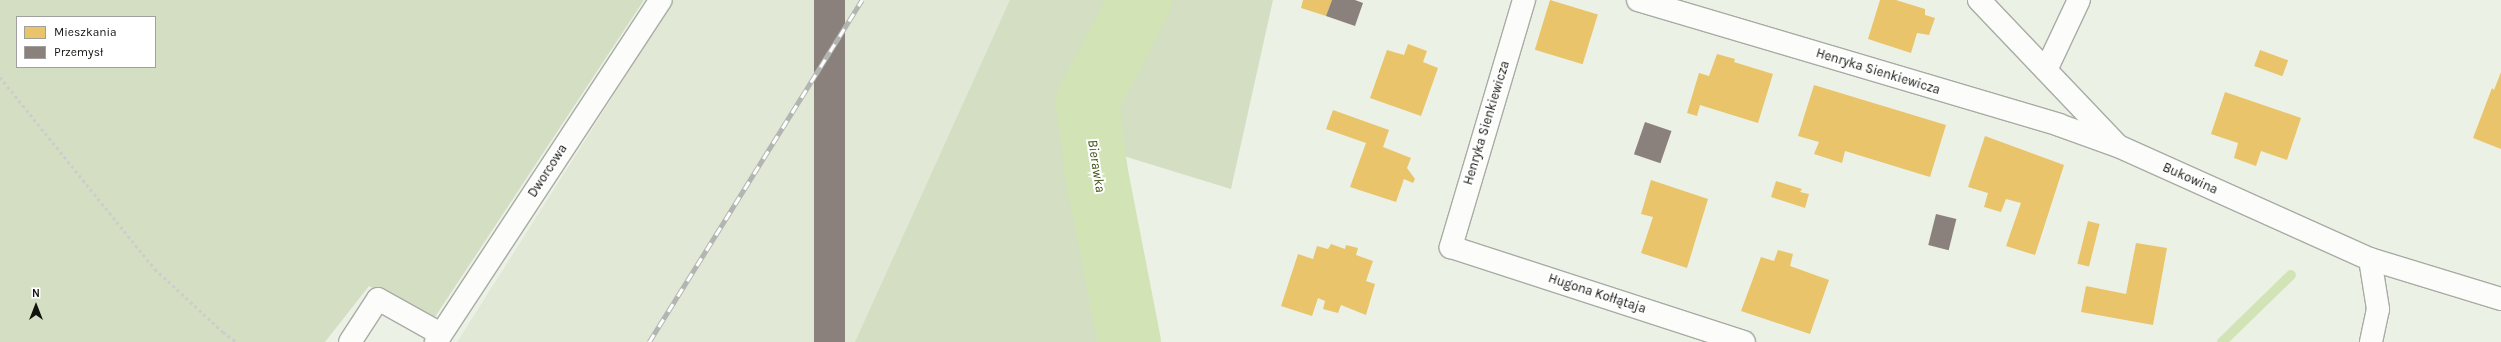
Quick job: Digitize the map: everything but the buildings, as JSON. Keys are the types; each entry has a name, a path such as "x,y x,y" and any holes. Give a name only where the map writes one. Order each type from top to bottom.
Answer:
{"street":[{"name":"Dworcowa","path":"439,338 661,0"},
{"name":"Henryka Sienkiewicza","path":"1450,247 1524,0"},
{"name":"Henryka Sienkiewicza","path":"1638,0 2059,126 2118,146"},
{"name":"Bukowina","path":"1979,0 2118,146 2370,259 2501,299"},
{"path":"2046,70 2078,0"},
{"name":"Hugona Kołłątaja","path":"1450,247 1744,342"},
{"path":"2370,259 2378,309 2371,342"},
{"path":"350,342 378,299 439,338"}],"path":[{"path":"0,77 155,269 223,332 237,342"}],"shaded area":[{"path":"0,0 644,0 433,320 369,286 325,342 0,342"},
{"path":"674,0 1060,0 934,342 457,342"},
{"path":"1010,0 1273,0 1231,189 1117,154 1154,342 855,342"}],"waterway":[{"name":"Bierawka","path":"1129,342 1096,173 1087,101 1140,0"},
{"path":"2222,342 2291,275"}],"railway":[{"path":"649,342 862,0"}]}
